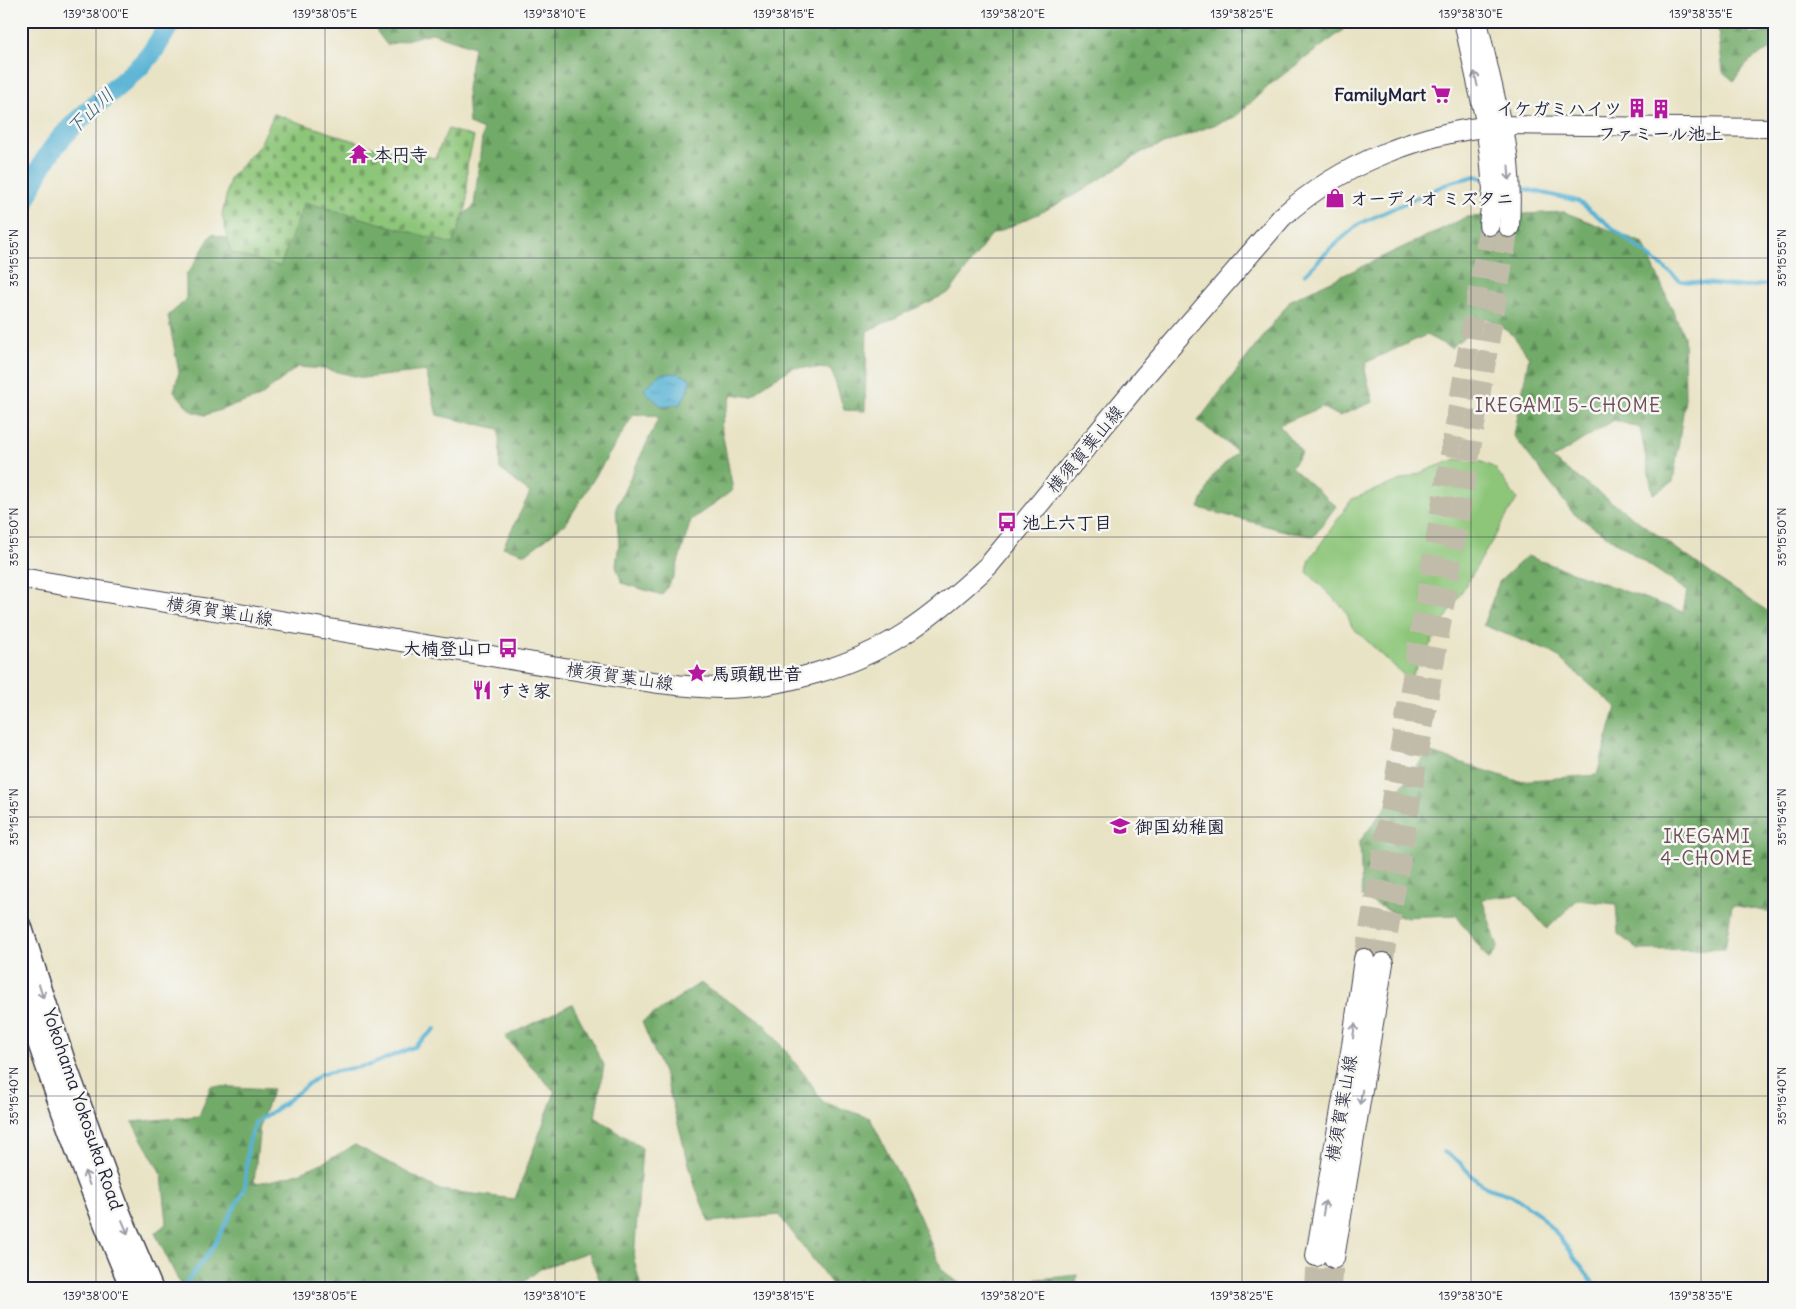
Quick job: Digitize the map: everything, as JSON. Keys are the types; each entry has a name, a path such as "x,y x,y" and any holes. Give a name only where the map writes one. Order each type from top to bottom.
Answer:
{"highway":[{"name":"Yokohama Yokosuka Road","path":"21,928 65,1065 120,1214 151,1288"},
{"name":"Yokohama Yokosuka Road","path":"21,988 47,1070 104,1222 132,1288"}],"main road":[{"path":"1494,125 1490,154 1499,226"},
{"name":"横須賀葉山線","path":"21,578 582,672 669,684 723,688 749,686 771,684 824,670 883,646 904,634 932,614 989,565 1242,262 1298,202 1357,166 1411,143 1433,136 1494,125"},
{"name":"横須賀葉山線","path":"1325,1257 1373,961"}],"street":[{"path":"1463,21 1494,125"},
{"path":"1478,21 1494,125"},
{"path":"1494,125 1775,128"}],"green space":[{"path":"369,21 1349,21 1342,31 1272,83 1235,117 1142,152 1082,191 1038,214 991,235 950,292 867,331 865,411 844,410 831,369 794,367 767,383 752,397 732,394 721,426 733,490 691,520 674,576 662,595 622,583 616,566 619,544 616,508 659,417 634,414 567,522 526,554 503,547 530,493 500,469 499,429 437,415 426,371 363,378 325,369 297,367 260,397 205,415 191,411 174,391 179,372 168,316 186,300 186,274 212,234 252,246 304,196 450,226 474,206 483,130 469,124 467,89 474,47 432,33 387,45"},
{"path":"1717,21 1748,21 1749,34 1775,29 1775,47 1751,60 1734,81 1723,72"},
{"name":"本円寺","path":"274,114 369,146 435,158 448,129 474,137 467,166 467,205 453,244 305,202 280,266 231,253 222,215 230,178 260,145"},
{"path":"1564,212 1643,243 1684,336 1685,399 1673,482 1653,494 1640,428 1614,420 1552,459 1720,580 1775,616 1775,913 1732,905 1725,949 1639,950 1618,934 1616,904 1577,900 1547,929 1518,895 1482,899 1498,947 1489,960 1456,915 1401,917 1362,897 1360,841 1428,752 1518,781 1597,775 1616,707 1553,653 1483,625 1499,582 1527,556 1683,612 1687,591 1573,513 1514,436 1529,357 1512,334 1486,318 1451,348 1426,335 1367,362 1365,370 1373,402 1339,416 1322,407 1279,425 1302,453 1291,467 1336,506 1314,536 1293,533 1199,508 1213,476 1237,451 1198,421 1291,300 1467,217"},
{"path":"1456,459 1482,462 1495,468 1517,499 1409,680 1352,627 1346,611 1307,572 1310,559 1352,499"},
{"path":"700,983 764,1024 808,1079 823,1102 870,1118 918,1213 942,1270 964,1287 1077,1275 1076,1288 835,1288 779,1215 709,1222 695,1186 666,1080 642,1022"},
{"path":"572,1004 604,1065 595,1117 642,1148 634,1259 641,1288 603,1288 588,1252 540,1269 517,1288 182,1288 155,1233 167,1223 162,1175 132,1122 199,1116 211,1086 273,1089 260,1124 254,1183 281,1178 307,1170 355,1145 440,1190 515,1199 555,1092 505,1037"}],"water":[{"path":"677,373 690,378 688,390 680,404 662,406 648,395 644,389 660,374"}],"waterway":[{"name":"下山川","path":"21,210 41,167 57,143 87,112 146,60 171,21"},
{"path":"1305,274 1359,224 1451,182 1476,176 1485,179"},
{"path":"1516,187 1578,201 1681,281 1747,287 1775,283"},
{"path":"182,1288 212,1249 245,1188 248,1146 255,1123 282,1105 321,1074 370,1065 414,1047 435,1029"},
{"path":"1444,1152 1458,1161 1477,1181 1488,1188 1511,1195 1539,1214 1559,1237 1597,1288"}],"tunnel":[{"path":"1364,959 1489,225"},
{"path":"1383,963 1509,227"},
{"path":"1314,1288 1316,1256"},
{"path":"1332,1288 1334,1258"}],"place":[{"name":"FamilyMart","path":"1441,94"},
{"name":"イケガミハイツ","path":"1637,108"},
{"name":"ファミール池上","path":"1661,109"},
{"name":"本円寺","path":"359,154"},
{"name":"オーディオ ミズタニ","path":"1335,198"},
{"name":"池上六丁目","path":"1007,522"},
{"name":"大楠登山口","path":"508,648"},
{"name":"馬頭観世音","path":"697,673"},
{"name":"すき家","path":"482,690"},
{"name":"御国幼稚園","path":"1120,826"}],"district":[{"name":"IKEGAMI 5-CHOME","path":"1568,405"},
{"name":"IKEGAMI 4-CHOME","path":"1707,847"}]}
